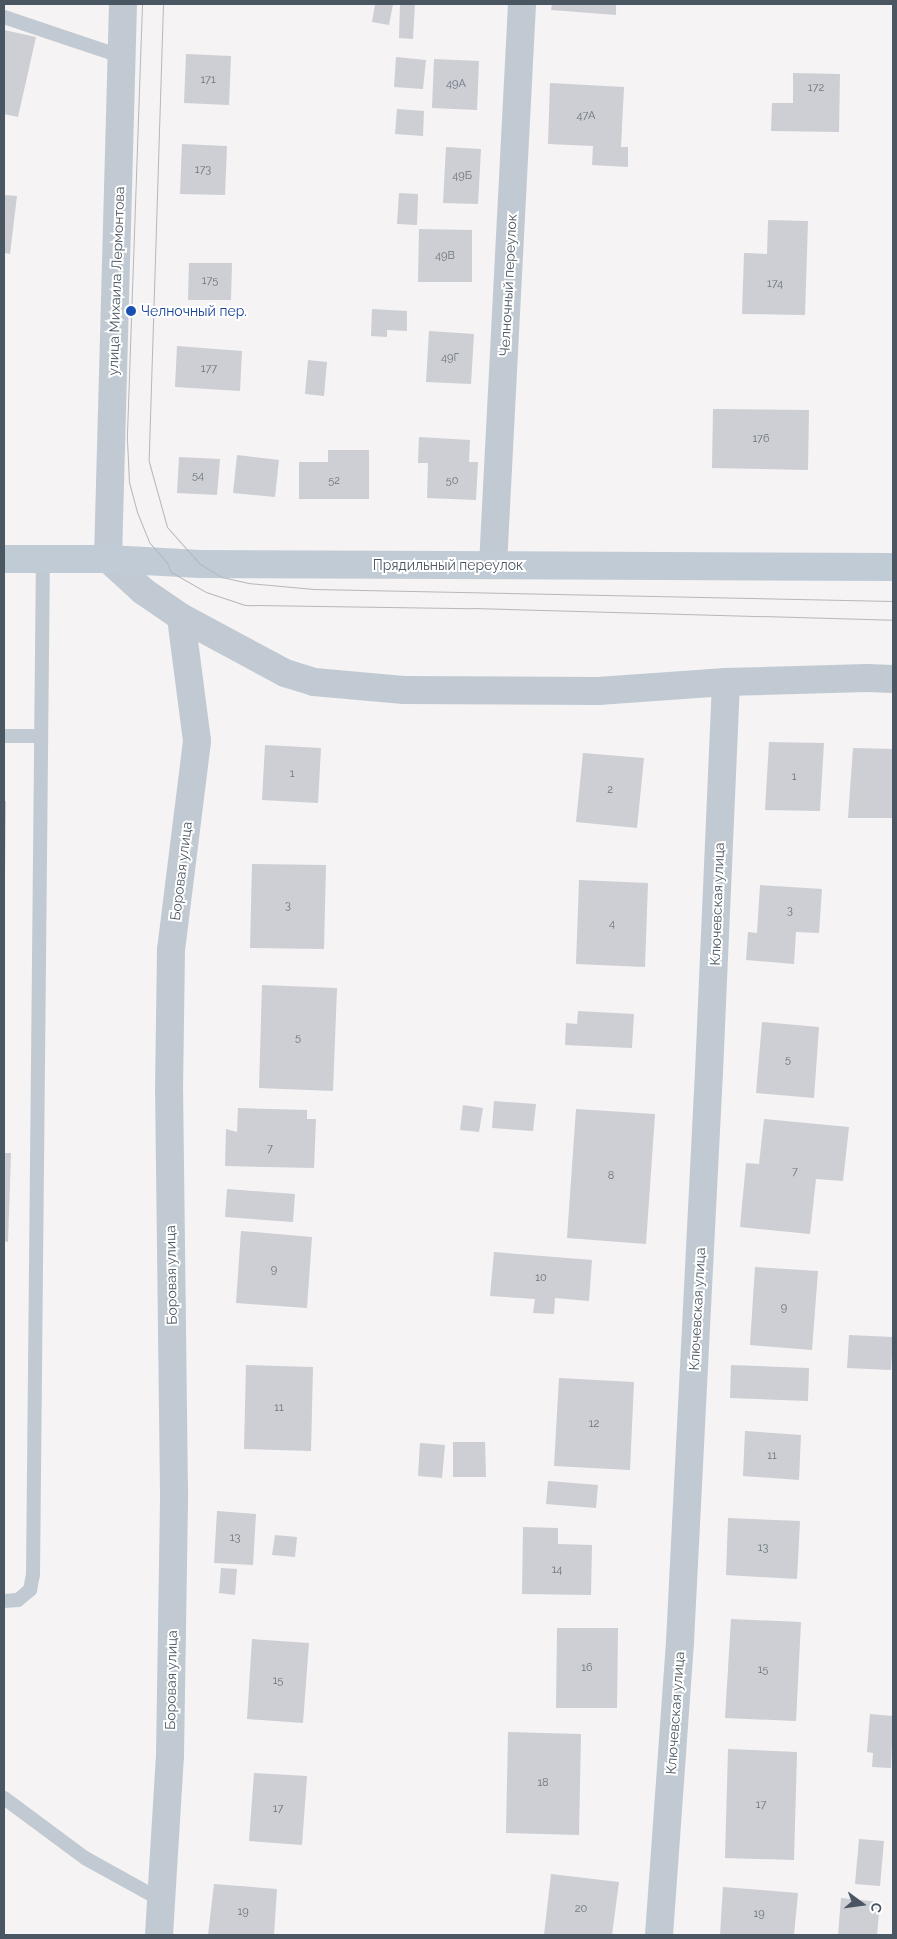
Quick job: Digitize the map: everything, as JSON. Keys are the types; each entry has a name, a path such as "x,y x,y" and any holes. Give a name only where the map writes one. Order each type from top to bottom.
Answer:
{"street":[{"name":"улица Михаила Лермонтова","path":"108,559 123,4"},
{"name":"Челночный переулок","path":"493,565 522,4"},
{"name":"Прядильный переулок","path":"4,559 108,559 200,564 893,567"},
{"path":"108,559 143,591 181,618 285,673 314,682 404,690 598,691 726,682 893,679"},
{"name":"Боровая улица","path":"159,1935 170,1755 174,1493 169,1092 171,950 197,741 181,618"},
{"name":"Ключевская улица","path":"659,1935 680,1642 709,1072 726,682"}],"lane":[{"path":"4,18 123,57"},
{"path":"4,1600 18,1600 30,1590 33,1574 43,559"},
{"path":"4,736 41,736"},
{"path":"4,1798 85,1858 161,1900"}],"building":[{"path":"375,4 393,4 389,25 372,22"},
{"path":"400,4 415,4 413,39 399,38"},
{"path":"552,4 616,4 616,15 551,10"},
{"path":"4,30 36,37 18,117 4,114"},
{"path":"186,54 231,56 229,105 184,103"},
{"path":"396,57 426,60 423,89 394,87"},
{"path":"434,59 479,61 477,110 432,108"},
{"path":"793,73 840,74 839,132 771,131 772,103 793,103"},
{"path":"550,83 624,87 621,147 628,147 628,167 592,165 593,146 548,144"},
{"path":"397,109 424,111 423,136 395,134"},
{"path":"182,144 227,146 225,195 180,194"},
{"path":"446,147 481,149 478,204 443,203"},
{"path":"399,193 418,194 417,225 397,224"},
{"path":"4,195 17,196 10,254 4,253"},
{"path":"768,220 808,221 805,315 742,314 744,253 767,254"},
{"path":"419,229 472,230 472,282 418,282"},
{"path":"189,263 232,263 231,300 188,300"},
{"path":"372,309 407,311 407,331 387,330 387,337 371,336"},
{"path":"429,331 474,334 471,384 426,382"},
{"path":"177,346 242,351 240,391 175,387"},
{"path":"308,360 327,362 324,396 305,394"},
{"path":"713,409 809,410 808,470 712,468"},
{"path":"419,437 470,440 469,462 478,462 476,500 427,498 428,463 418,463"},
{"path":"328,450 369,450 369,499 299,499 299,462 328,462"},
{"path":"237,455 279,460 275,497 233,493"},
{"path":"179,457 220,459 217,495 177,493"},
{"path":"769,742 824,743 820,811 765,810"},
{"path":"265,745 321,748 318,803 262,800"},
{"path":"853,748 893,749 893,818 848,818"},
{"path":"583,753 644,758 637,828 576,822"},
{"path":"4,801 6,801 5,876 4,876"},
{"path":"252,864 326,865 324,949 250,948"},
{"path":"579,880 648,883 645,967 576,964"},
{"path":"760,885 822,889 819,933 796,932 794,964 746,960 748,932 757,933"},
{"path":"262,985 337,988 333,1091 259,1088"},
{"path":"578,1011 634,1014 632,1048 565,1045 566,1023 577,1024"},
{"path":"762,1022 819,1027 814,1098 756,1093"},
{"path":"494,1101 536,1104 533,1131 492,1128"},
{"path":"463,1105 483,1108 479,1132 460,1130"},
{"path":"238,1108 307,1110 307,1119 316,1119 314,1168 225,1166 226,1129 237,1132"},
{"path":"576,1109 655,1114 646,1244 567,1238"},
{"path":"764,1119 849,1127 843,1181 816,1179 810,1234 740,1227 746,1163 759,1164"},
{"path":"4,1153 11,1153 8,1242 4,1241"},
{"path":"227,1189 295,1194 293,1222 225,1217"},
{"path":"241,1231 312,1237 307,1308 236,1303"},
{"path":"494,1252 592,1260 589,1301 555,1298 554,1314 533,1313 535,1299 490,1296"},
{"path":"755,1267 818,1271 812,1350 750,1345"},
{"path":"849,1335 893,1337 891,1370 847,1368"},
{"path":"246,1365 313,1367 311,1451 244,1449"},
{"path":"731,1365 809,1368 808,1401 730,1398"},
{"path":"559,1378 634,1382 630,1470 554,1466"},
{"path":"745,1431 801,1435 799,1480 743,1476"},
{"path":"453,1442 485,1442 486,1477 453,1477"},
{"path":"420,1443 445,1445 442,1478 418,1476"},
{"path":"548,1481 598,1485 596,1508 546,1504"},
{"path":"217,1511 256,1514 253,1565 214,1563"},
{"path":"728,1518 800,1521 797,1579 726,1575"},
{"path":"523,1527 558,1528 558,1544 592,1545 591,1595 522,1594"},
{"path":"275,1535 297,1537 295,1557 272,1555"},
{"path":"221,1568 237,1569 235,1595 219,1593"},
{"path":"731,1619 801,1622 796,1721 725,1718"},
{"path":"557,1628 618,1628 617,1708 556,1708"},
{"path":"252,1639 309,1643 303,1723 247,1719"},
{"path":"870,1714 893,1716 891,1768 872,1767 873,1753 867,1752"},
{"path":"508,1732 581,1734 579,1835 506,1833"},
{"path":"728,1749 797,1752 794,1860 725,1858"},
{"path":"254,1773 307,1776 302,1845 249,1841"},
{"path":"859,1839 884,1841 880,1886 855,1884"},
{"path":"551,1874 619,1882 612,1935 544,1935"},
{"path":"214,1884 277,1889 274,1935 208,1935"},
{"path":"723,1887 798,1893 794,1935 720,1935"},
{"path":"841,1898 880,1902 877,1935 838,1935"}],"tram line":[{"path":"142,4 127,440 129,482 137,512 149,542 167,563 171,572 206,592 245,605 472,608 893,620"},
{"path":"163,4 149,462 167,527 200,564 222,577 248,583 314,589 893,601"}],"place":[{"name":"Челночный пер.","path":"131,311"}]}
